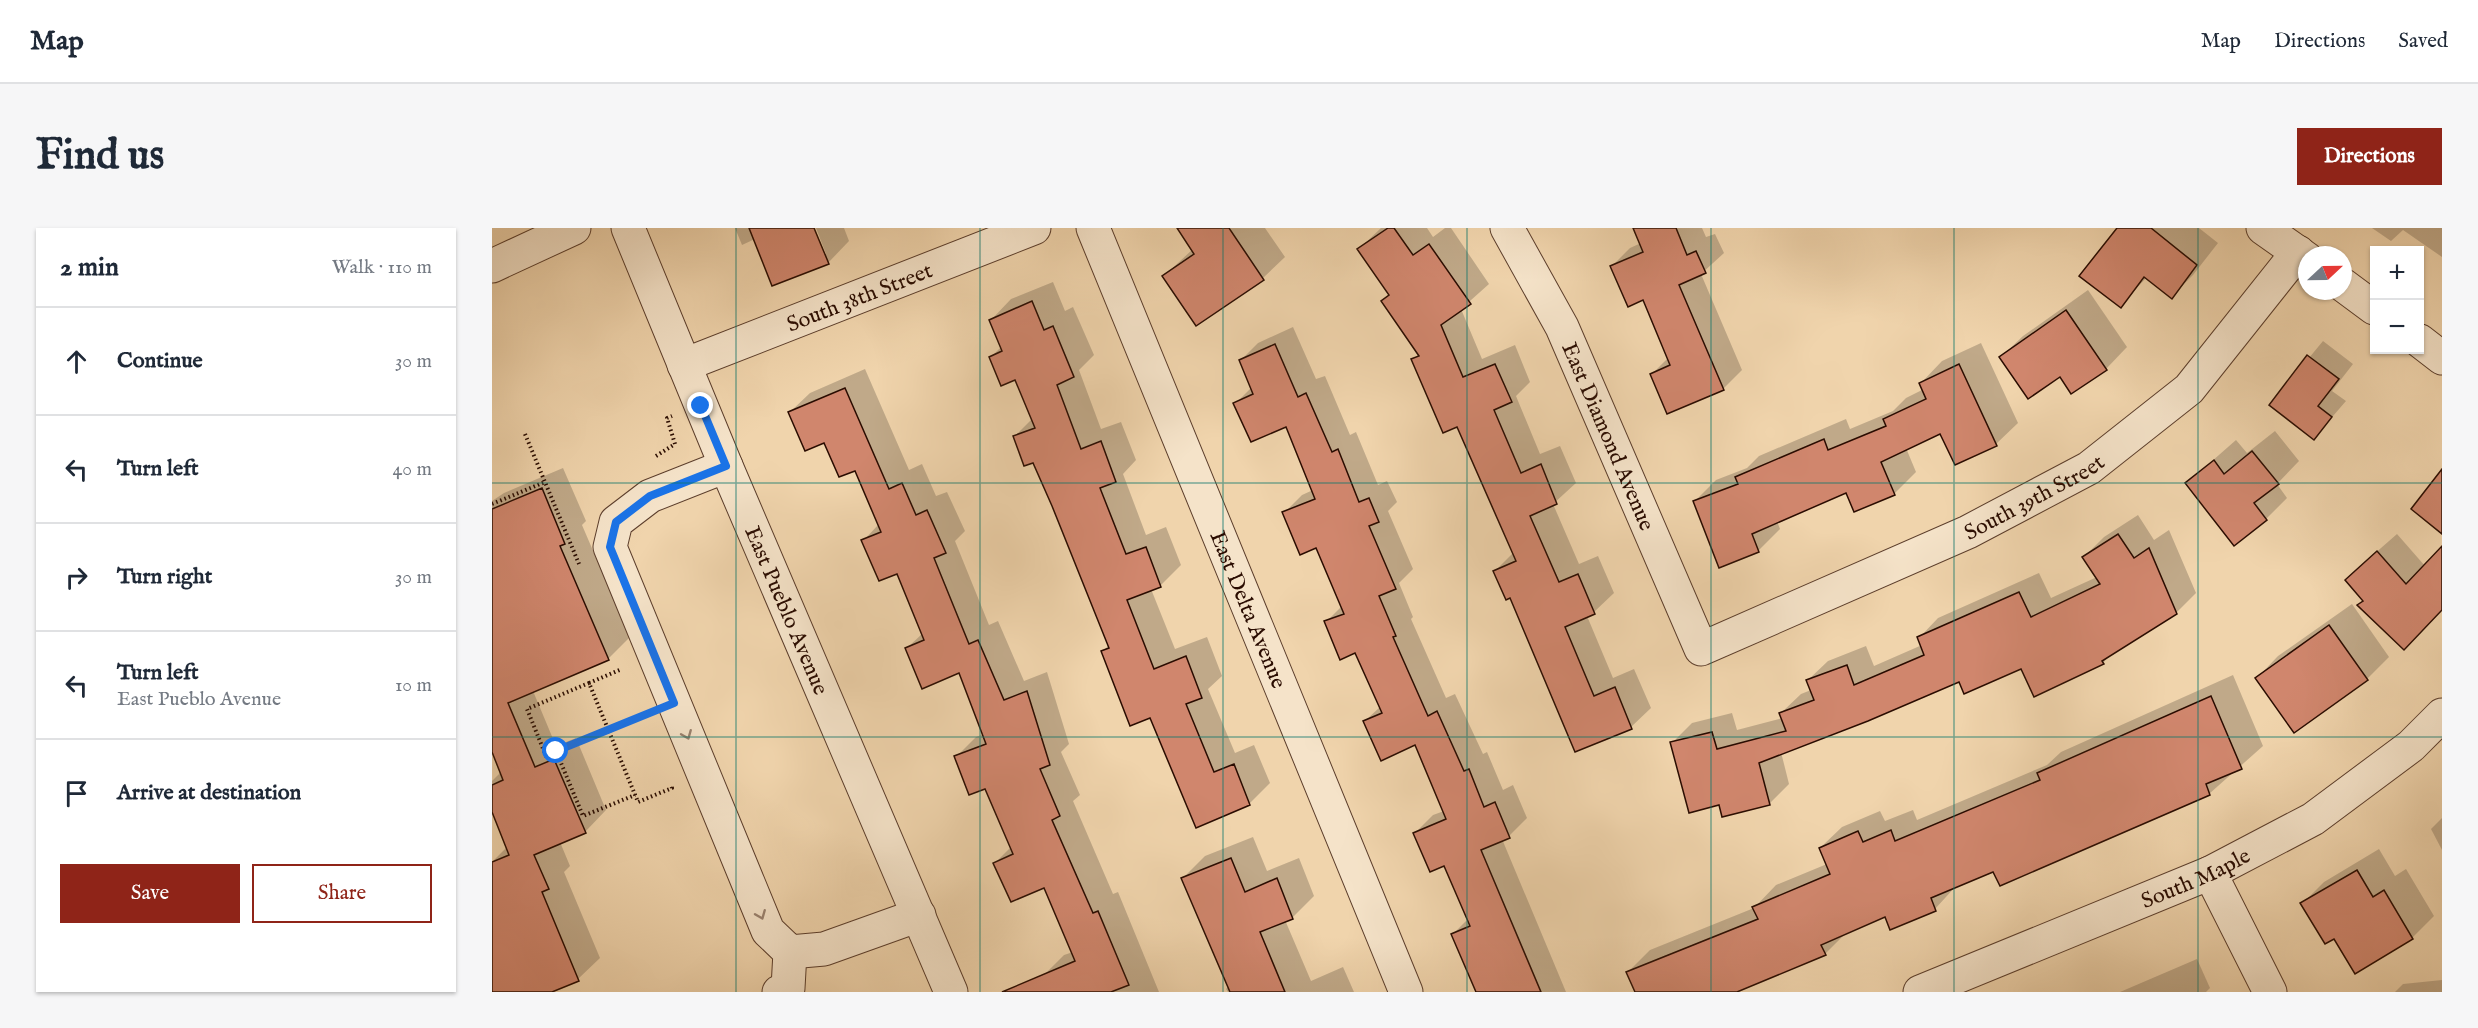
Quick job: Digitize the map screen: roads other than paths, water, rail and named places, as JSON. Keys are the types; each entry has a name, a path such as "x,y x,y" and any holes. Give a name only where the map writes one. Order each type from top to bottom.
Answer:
{"street":[{"path":"492,266 574,228"},
{"name":"East Pueblo Avenue","path":"628,228 726,466 951,992"},
{"name":"South 38th Street","path":"684,365 1034,228"},
{"name":"East Delta Avenue","path":"1093,228 1406,992"},
{"name":"East Diamond Avenue","path":"1508,228 1562,327 1701,649"},
{"path":"2263,228 2298,253"},
{"name":"South 39th Street","path":"1701,649 1968,532 2089,468 2189,389 2298,261"},
{"path":"2352,292 2370,305"},
{"path":"2424,344 2442,358"},
{"path":"726,466 650,496 616,522 610,547 768,931 790,952 824,949 919,915"},
{"name":"South Maple","path":"1920,992 2210,873 2313,819 2411,746 2442,715"},
{"path":"2210,873 2270,992"},
{"path":"779,992 788,988 790,952"}]}
